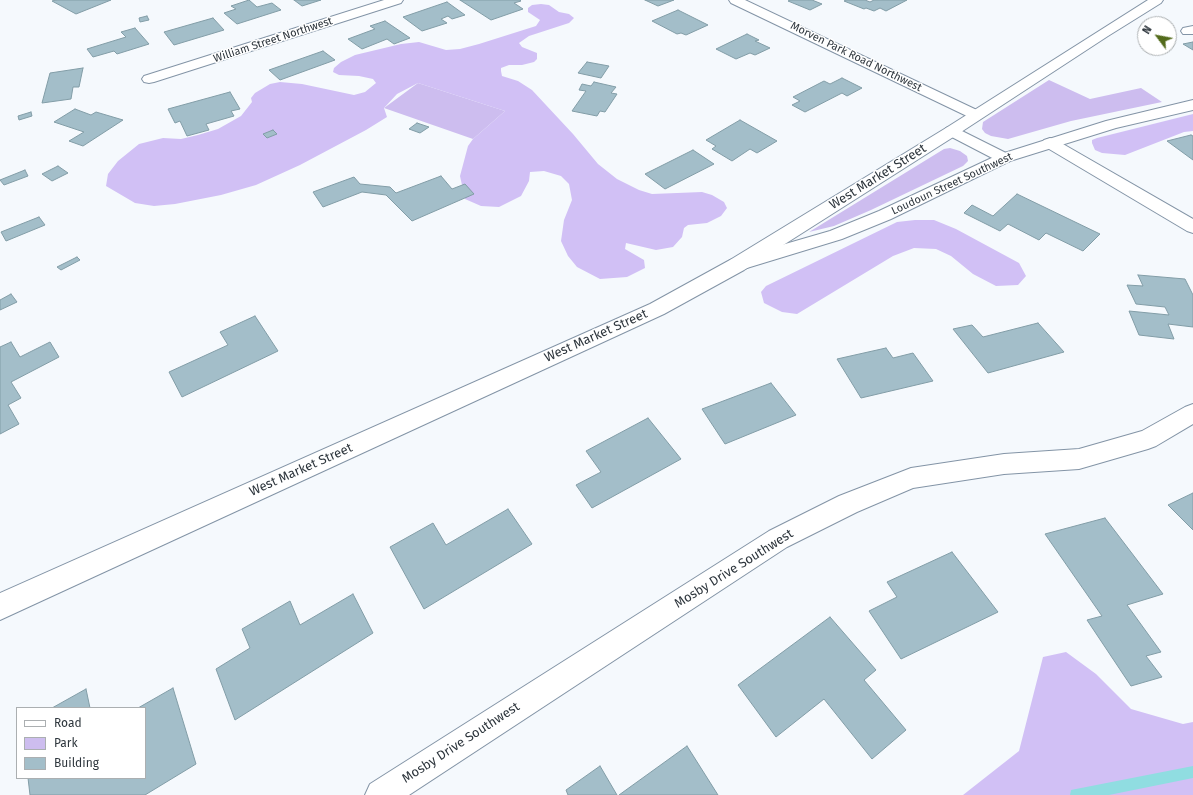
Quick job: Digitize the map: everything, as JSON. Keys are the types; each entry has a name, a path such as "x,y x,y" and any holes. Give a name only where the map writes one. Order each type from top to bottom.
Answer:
{"main road":[{"name":"William Street Northwest","path":"149,79 397,0"},
{"name":"Morven Park Road Northwest","path":"735,0 976,115"},
{"name":"West Market Street","path":"0,607 657,309 737,265 1157,0"},
{"name":"Loudoun Street Southwest","path":"737,265 836,234 885,215 1004,158 1111,124 1193,105"},
{"path":"952,130 1004,158"},
{"path":"1050,143 1193,227"},
{"name":"Mosby Drive Southwest","path":"381,795 778,539 848,504 911,478 1004,464 1079,459 1148,439 1193,413"}],"green space":[{"path":"1049,80 1090,99 1141,88 1162,102 1071,121 1008,139 991,136 985,133 982,129 983,122"},
{"path":"418,83 505,111 473,139 384,108"},
{"path":"950,148 960,151 967,156 968,161 963,166 834,226 809,232 944,149"}],"shaded area":[{"path":"532,5 549,5 559,12 569,14 574,18 569,23 529,36 519,43 522,47 537,53 537,59 534,62 522,65 509,65 501,68 502,76 518,81 532,90 573,134 598,164 617,179 639,190 652,194 702,192 712,195 724,202 727,208 721,216 707,223 688,225 684,228 682,237 673,247 656,250 626,243 625,249 644,260 645,268 627,277 600,279 577,267 568,256 561,241 564,220 572,200 569,184 561,176 544,171 530,172 529,181 521,196 499,207 481,206 465,199 460,176 468,146 473,139 505,111 418,83 397,94 384,108 387,117 366,130 300,165 256,185 221,195 175,204 154,206 135,203 106,186 108,174 118,161 139,144 163,138 181,139 218,129 241,116 252,102 251,98 255,93 270,84 280,82 302,84 354,95 365,92 376,83 373,79 359,76 339,75 333,72 334,68 341,62 355,55 401,44 419,42 446,50 460,49 479,44 536,26 540,20 528,12 528,8"},
{"path":"1193,114 1193,131 1184,132 1125,155 1102,153 1095,150 1092,143 1092,140 1097,138"},
{"path":"934,220 956,229 1019,263 1026,276 1018,285 996,286 973,274 951,256 936,249 914,248 893,256 797,314 782,312 764,303 761,292 766,286 897,222"},
{"path":"1066,652 1096,674 1131,709 1183,724 1193,722 1193,795 963,795 1019,751 1043,657"}],"building":[{"path":"111,0 76,14 52,1"},
{"path":"249,0 257,7 272,3 281,10 237,24 224,13 236,9 231,6"},
{"path":"294,0 321,0 302,6"},
{"path":"460,0 520,0 521,1 514,3 523,9 491,20"},
{"path":"645,0 674,0 658,6"},
{"path":"812,0 822,4 810,10 788,1"},
{"path":"865,0 870,2 874,0 907,0 886,11 880,8 874,11 866,8 864,9 844,1"},
{"path":"447,2 465,15 452,19 448,16 441,19 447,23 422,31 403,17"},
{"path":"678,10 708,25 686,35 681,33 677,34 652,21"},
{"path":"147,16 149,20 140,22 139,18"},
{"path":"213,18 224,30 174,45 164,32"},
{"path":"385,21 410,38 394,44 387,39 362,49 348,39 375,29 370,26"},
{"path":"135,28 149,44 117,54 114,51 93,57 87,49 126,37 121,32"},
{"path":"747,34 759,40 755,41 770,48 755,55 750,53 736,59 716,49"},
{"path":"1193,42 1193,50 1183,44"},
{"path":"323,51 335,60 280,80 269,70"},
{"path":"587,62 609,66 601,78 578,73"},
{"path":"83,68 79,87 73,87 71,99 42,103 50,73"},
{"path":"842,78 862,88 847,96 842,93 805,112 792,105 800,101 793,97 824,81 830,84"},
{"path":"594,82 616,87 611,93 617,94 605,112 600,111 597,116 572,111 586,91 579,90 582,84 591,86"},
{"path":"230,92 240,109 231,111 234,116 206,124 209,130 187,136 180,121 175,123 168,109"},
{"path":"75,109 91,115 96,112 123,120 83,146 69,141 84,132 54,122"},
{"path":"31,112 32,116 19,120 18,116"},
{"path":"740,120 777,141 757,153 750,149 732,161 712,149 716,146 706,140"},
{"path":"417,123 429,127 420,133 409,129"},
{"path":"273,130 277,134 267,138 263,134"},
{"path":"1191,135 1193,136 1193,160 1167,141"},
{"path":"693,150 714,164 665,189 645,174"},
{"path":"58,166 68,173 52,181 42,174"},
{"path":"25,170 28,176 4,185 0,180"},
{"path":"441,176 452,189 465,184 474,194 412,221 386,195 362,192 323,207 313,192 354,177 360,184 390,187 396,193"},
{"path":"1017,194 1100,234 1083,251 1046,233 1039,240 1008,224 1000,231 964,213 972,205 993,216"},
{"path":"39,217 45,225 6,241 1,232"},
{"path":"77,257 80,260 61,270 57,267"},
{"path":"1138,275 1185,279 1193,295 1193,327 1168,324 1174,339 1139,335 1129,311 1169,315 1165,307 1136,304 1127,285 1143,286"},
{"path":"11,294 17,302 0,310 0,300"},
{"path":"255,316 278,351 182,397 169,372 228,345 220,332"},
{"path":"1038,323 1064,352 988,373 953,329 972,325 983,337"},
{"path":"11,342 20,357 50,342 59,357 11,382 21,398 8,405 19,424 0,434 0,347"},
{"path":"886,348 893,358 913,353 933,381 861,398 837,359"},
{"path":"771,383 796,415 725,444 702,409"},
{"path":"648,418 681,459 592,508 576,485 601,472 586,451"},
{"path":"1193,493 1193,530 1168,505"},
{"path":"508,509 532,544 424,609 390,547 433,523 446,545"},
{"path":"1105,518 1163,594 1127,605 1161,652 1146,656 1162,677 1131,686 1087,620 1102,616 1045,534"},
{"path":"952,552 998,612 901,659 869,611 897,597 887,582"},
{"path":"353,594 373,633 235,720 216,669 250,648 242,629 290,601 300,625"},
{"path":"830,617 876,670 864,680 906,730 872,759 824,699 776,737 738,685"},
{"path":"173,688 196,764 145,795 30,795 28,779 146,779 146,707 140,707"},
{"path":"86,689 90,707 54,707"},
{"path":"687,746 718,795 619,795"},
{"path":"600,766 617,795 568,795 566,790"}],"waterway":[{"path":"1076,795 1193,772"}]}
